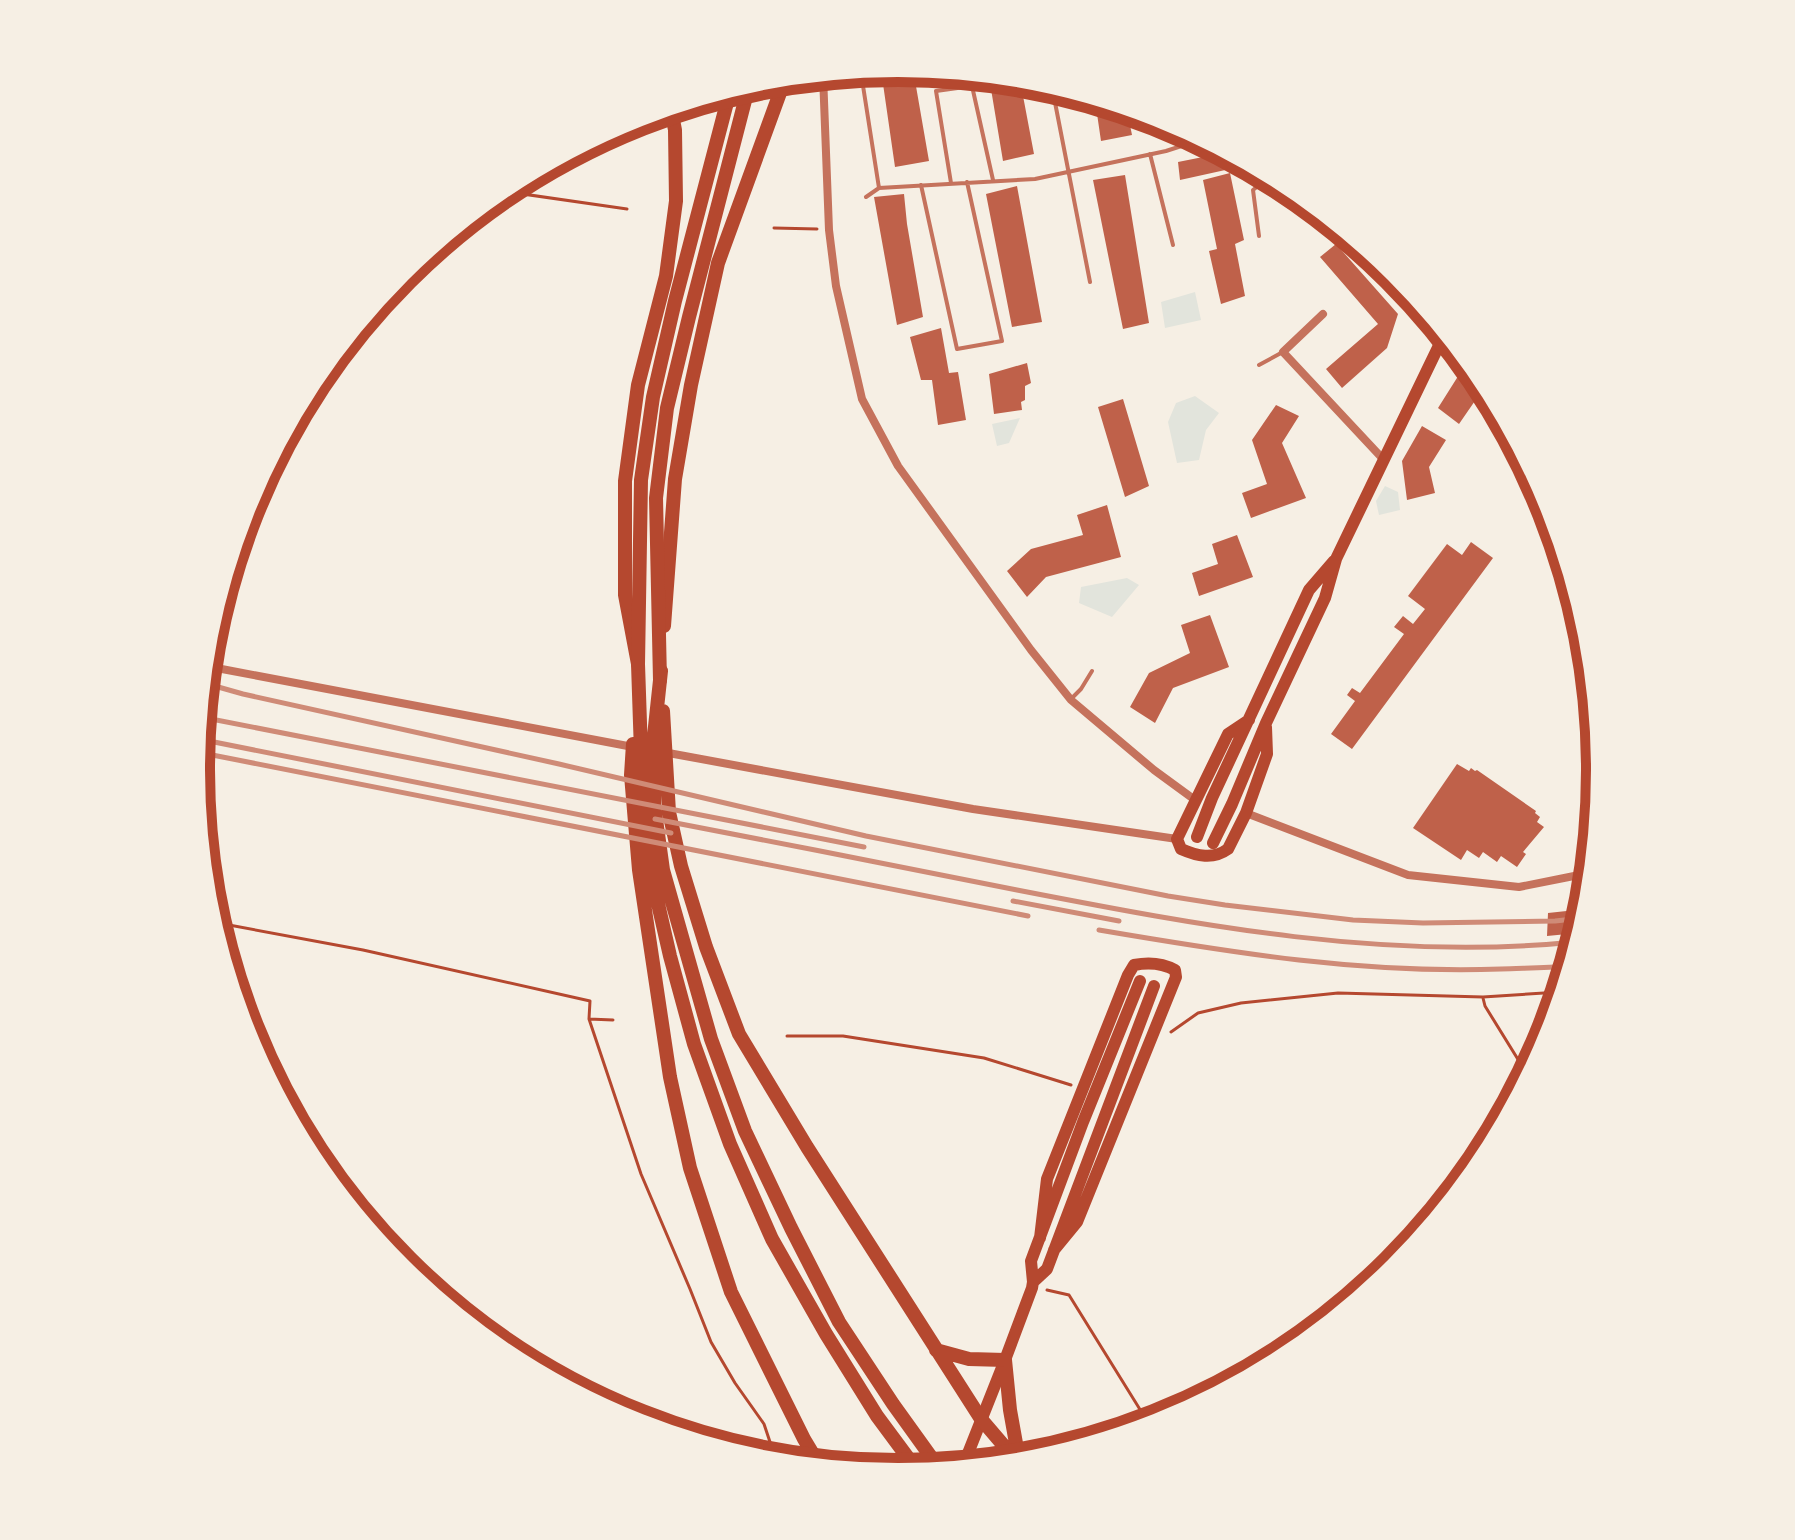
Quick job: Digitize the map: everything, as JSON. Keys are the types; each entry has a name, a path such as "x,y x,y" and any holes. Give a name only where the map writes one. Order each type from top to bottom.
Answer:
{"main road":[{"path":"780,92 718,263 691,385 675,479 654,736 654,805 663,870 711,1039 745,1131 839,1322 931,1457"},
{"path":"745,99 667,408 656,498 660,680 669,812 681,866 706,947 739,1034 936,1350 981,1419 1008,1449"},
{"path":"727,103 653,397 641,480 638,664 631,775 639,870 670,1077 690,1168 731,1292 813,1453"},
{"path":"673,120 676,201 666,276 638,385 625,481 625,595 638,664 642,782 651,873 694,1044 730,1144 772,1239 826,1334 877,1416 908,1458"},
{"path":"1213,843 1325,598 1336,559 1439,346"},
{"path":"1197,837 1212,798 1309,590 1336,559"},
{"path":"1249,720 1228,734 1177,839 1181,849 1203,856 1225,853 1228,849 1246,813 1267,754 1266,723"},
{"path":"1040,1238 1047,1179 1128,975 1134,965 1167,966 1175,970 1176,977 1077,1222 1054,1250"},
{"path":"968,1454 1032,1285 1031,1261 1140,981"},
{"path":"1032,1285 1047,1269 1154,986"},
{"path":"936,1350 969,1359 1005,1360"},
{"path":"1005,1360 1016,1447"}],"street":[{"path":"823,86 829,230 836,286 862,399 898,466 1031,650 1071,700 1195,800"},
{"path":"1323,314 1283,352 1383,459"},
{"path":"217,668 973,809 1177,839"},
{"path":"1246,813 1408,875 1519,887 1577,875"}],"lane":[{"path":"863,83 879,188"},
{"path":"951,183 936,91 971,86"},
{"path":"972,86 994,181"},
{"path":"1054,100 1090,282"},
{"path":"866,197 879,188 1035,179 1184,145"},
{"path":"1150,154 1173,245"},
{"path":"921,185 957,349 1002,341 967,182"},
{"path":"1259,185 1253,190 1259,236"},
{"path":"1259,365 1283,352"},
{"path":"1071,700 1092,671"}],"path":[{"path":"522,194 627,209"},
{"path":"774,228 829,230"},
{"path":"228,925 363,950 590,1001 589,1019 641,1174 711,1342 764,1424 771,1446"},
{"path":"1148,1047 1198,1013 1241,1003 1338,993 1483,997 1548,993"},
{"path":"1483,997 1485,1006 1520,1063"},
{"path":"589,1019 613,1020"},
{"path":"787,1036 843,1036 984,1058 1082,1089"},
{"path":"1032,1285 1069,1295 1142,1413"}],"shaded area":[{"path":"1195,292 1201,320 1165,328 1161,302"},
{"path":"1195,396 1219,413 1206,430 1199,460 1177,463 1168,422 1176,403"},
{"path":"1020,418 1009,443 997,446 992,424"},
{"path":"1385,486 1398,492 1400,510 1379,515 1376,501"},
{"path":"1127,578 1139,585 1112,617 1079,603 1081,587"}],"building":[{"path":"883,82 915,82 929,161 895,167"},
{"path":"991,89 1023,94 1034,154 1003,161"},
{"path":"1097,112 1130,123 1132,135 1101,141"},
{"path":"1208,156 1232,169 1180,180 1178,162"},
{"path":"1230,173 1244,240 1235,244 1245,296 1221,304 1209,251 1217,249 1203,180"},
{"path":"1125,175 1149,323 1123,329 1093,180"},
{"path":"1017,186 1042,322 1012,327 986,194"},
{"path":"904,194 923,317 897,325 874,197"},
{"path":"1336,244 1398,314 1387,348 1342,388 1326,369 1378,324 1320,257"},
{"path":"941,328 949,373 958,372 966,420 938,425 932,380 921,380 910,337"},
{"path":"1027,363 1031,383 1025,386 1022,410 994,414 989,374"},
{"path":"1460,374 1476,399 1459,424 1438,408"},
{"path":"1123,399 1149,486 1125,497 1098,407"},
{"path":"1276,405 1299,416 1282,443 1306,498 1251,518 1242,493 1267,484 1252,440"},
{"path":"1422,426 1446,440 1429,467 1435,493 1407,500 1402,461"},
{"path":"1107,505 1121,557 1046,577 1027,597 1007,571 1031,549 1083,535 1077,515"},
{"path":"1237,535 1253,577 1199,596 1192,573 1218,564 1212,544"},
{"path":"1471,542 1493,558 1352,749 1331,734 1355,701 1347,695 1352,688 1360,693 1404,634 1394,627 1403,616 1413,624 1425,609 1408,596 1447,544 1462,555"},
{"path":"1210,615 1229,667 1173,688 1155,723 1130,707 1149,673 1190,653 1181,625"},
{"path":"1457,764 1469,771 1471,768 1477,770 1536,811 1540,817 1537,822 1544,827 1523,852 1526,854 1517,867 1501,856 1497,862 1483,852 1479,858 1467,850 1461,860 1413,828"},
{"path":"1571,911 1565,934 1547,936 1548,913"}],"railway":[{"path":"214,686 866,836 1168,896 1353,920 1423,923 1568,920"},
{"path":"212,719 864,847"},
{"path":"211,741 671,833"},
{"path":"210,755 1028,916"},
{"path":"655,819 1156,916 1294,937 1434,947 1563,943"},
{"path":"1013,901 1119,921"},
{"path":"1099,930 1249,954 1349,965 1450,970 1556,967"}]}
